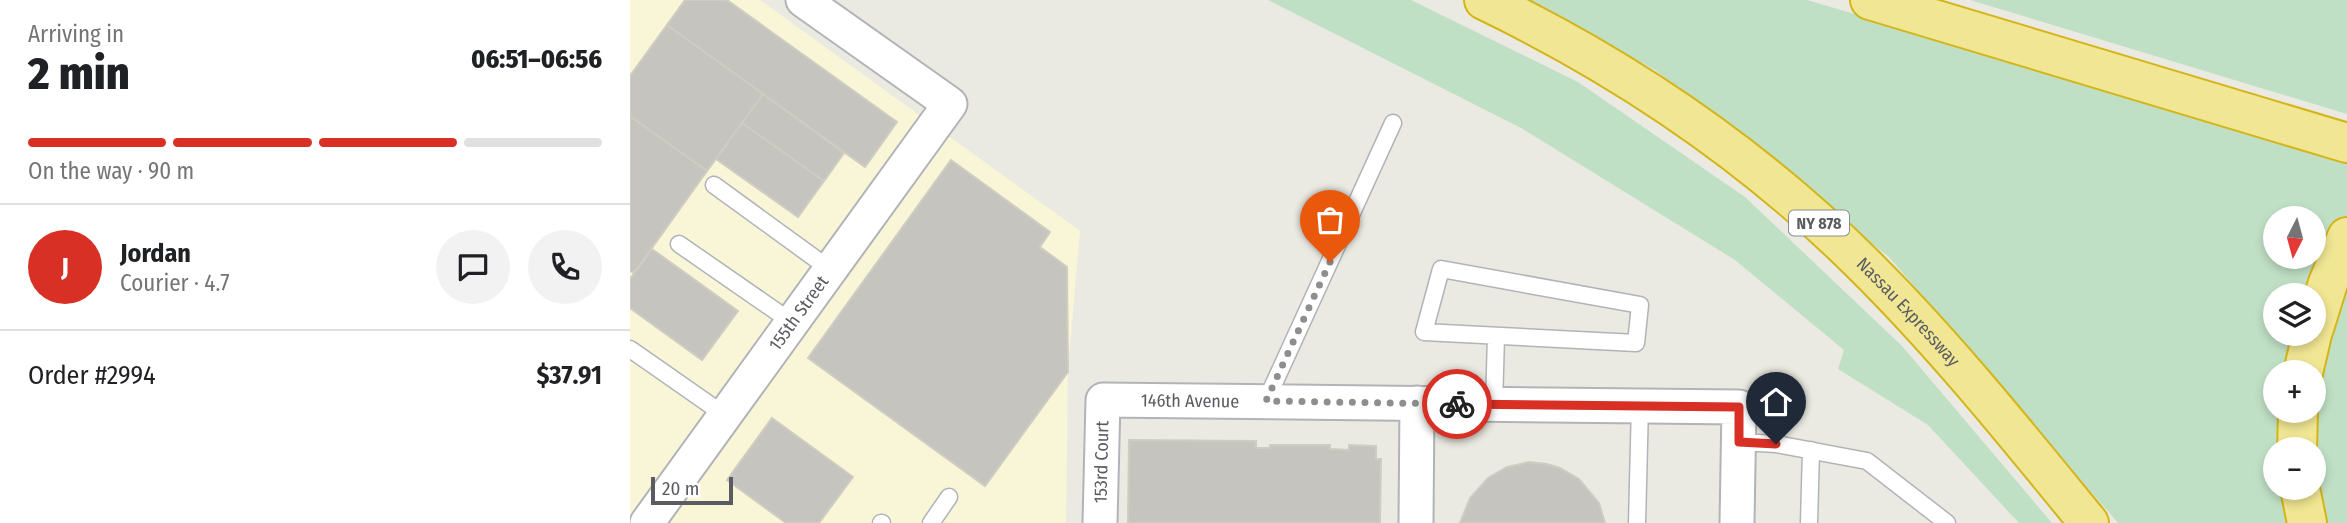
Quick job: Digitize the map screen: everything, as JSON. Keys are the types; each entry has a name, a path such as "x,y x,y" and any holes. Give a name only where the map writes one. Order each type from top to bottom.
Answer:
{"highway":[{"name":"Nassau Expressway","path":"1484,0 1581,50 1666,104 1707,132 1786,194 1860,261 1929,332 2089,523"},
{"path":"1870,0 2347,143"},
{"path":"2326,292 2347,237"},
{"path":"2302,500 2307,523"}],"street":[{"name":"155th Street","path":"647,523 950,104 803,0"},
{"name":"146th Avenue","path":"1103,400 1739,407 1739,442"},
{"name":"153rd Court","path":"1100,523 1103,400"},
{"path":"1416,523 1417,403"},
{"path":"1737,523 1739,442"}],"lane":[{"path":"1266,401 1393,123"},
{"path":"714,185 831,270"},
{"path":"679,244 793,323"},
{"path":"1441,269 1640,305 1636,343 1496,336 1424,332 1441,269"},
{"path":"1494,404 1496,336"},
{"path":"630,349 726,415"},
{"path":"1637,523 1640,405"},
{"path":"1739,442 1776,444 1867,461 1947,523"},
{"path":"1808,523 1811,450"},
{"path":"931,523 948,497"}],"shaded area":[{"path":"630,0 760,0 1080,231 1068,368 1066,523 630,523"}],"green space":[{"path":"1268,0 1411,0 1578,82 1745,197 1902,346 2052,523 2019,523 1928,425 1838,369 1844,350 1735,260 1521,128"},
{"path":"1524,0 1807,0 2347,159 2347,271 2326,266 2326,206 2263,206 2263,270 2313,270 2308,283 2263,283 2263,346 2289,346 2285,360 2263,360 2263,423 2278,423 2276,437 2263,437 2263,500 2283,500 2288,523 2118,523 1889,257 1655,70"},
{"path":"1970,0 2347,0 2347,114"},
{"path":"2347,276 2347,523 2325,523 2320,500 2326,500 2326,437 2315,437 2315,423 2326,423 2326,360 2321,360"}],"building":[{"path":"685,0 727,0 897,122 865,167 667,25"},
{"path":"667,25 763,94 707,171 630,116 630,76"},
{"path":"763,94 844,153 824,181 742,123"},
{"path":"630,116 707,171 634,273 630,271"},
{"path":"742,123 824,181 798,217 716,159"},
{"path":"951,160 1050,232 1040,247 1067,267 1068,372 985,486 808,358"},
{"path":"652,249 738,311 702,360 630,308 630,279"},
{"path":"772,418 853,477 819,523 786,523 727,480"},
{"path":"1129,440 1256,441 1256,448 1270,448 1270,445 1330,445 1330,449 1349,450 1349,445 1376,446 1376,459 1381,459 1380,523 1128,523"},
{"path":"1529,462 1560,468 1579,479 1599,503 1605,523 1460,523 1470,498 1488,478 1507,467"}],"way so far":[{"path":"1330,262 1266,401 1457,404"}],"route":[{"path":"1457,404 1739,407 1739,442 1776,444"}]}
